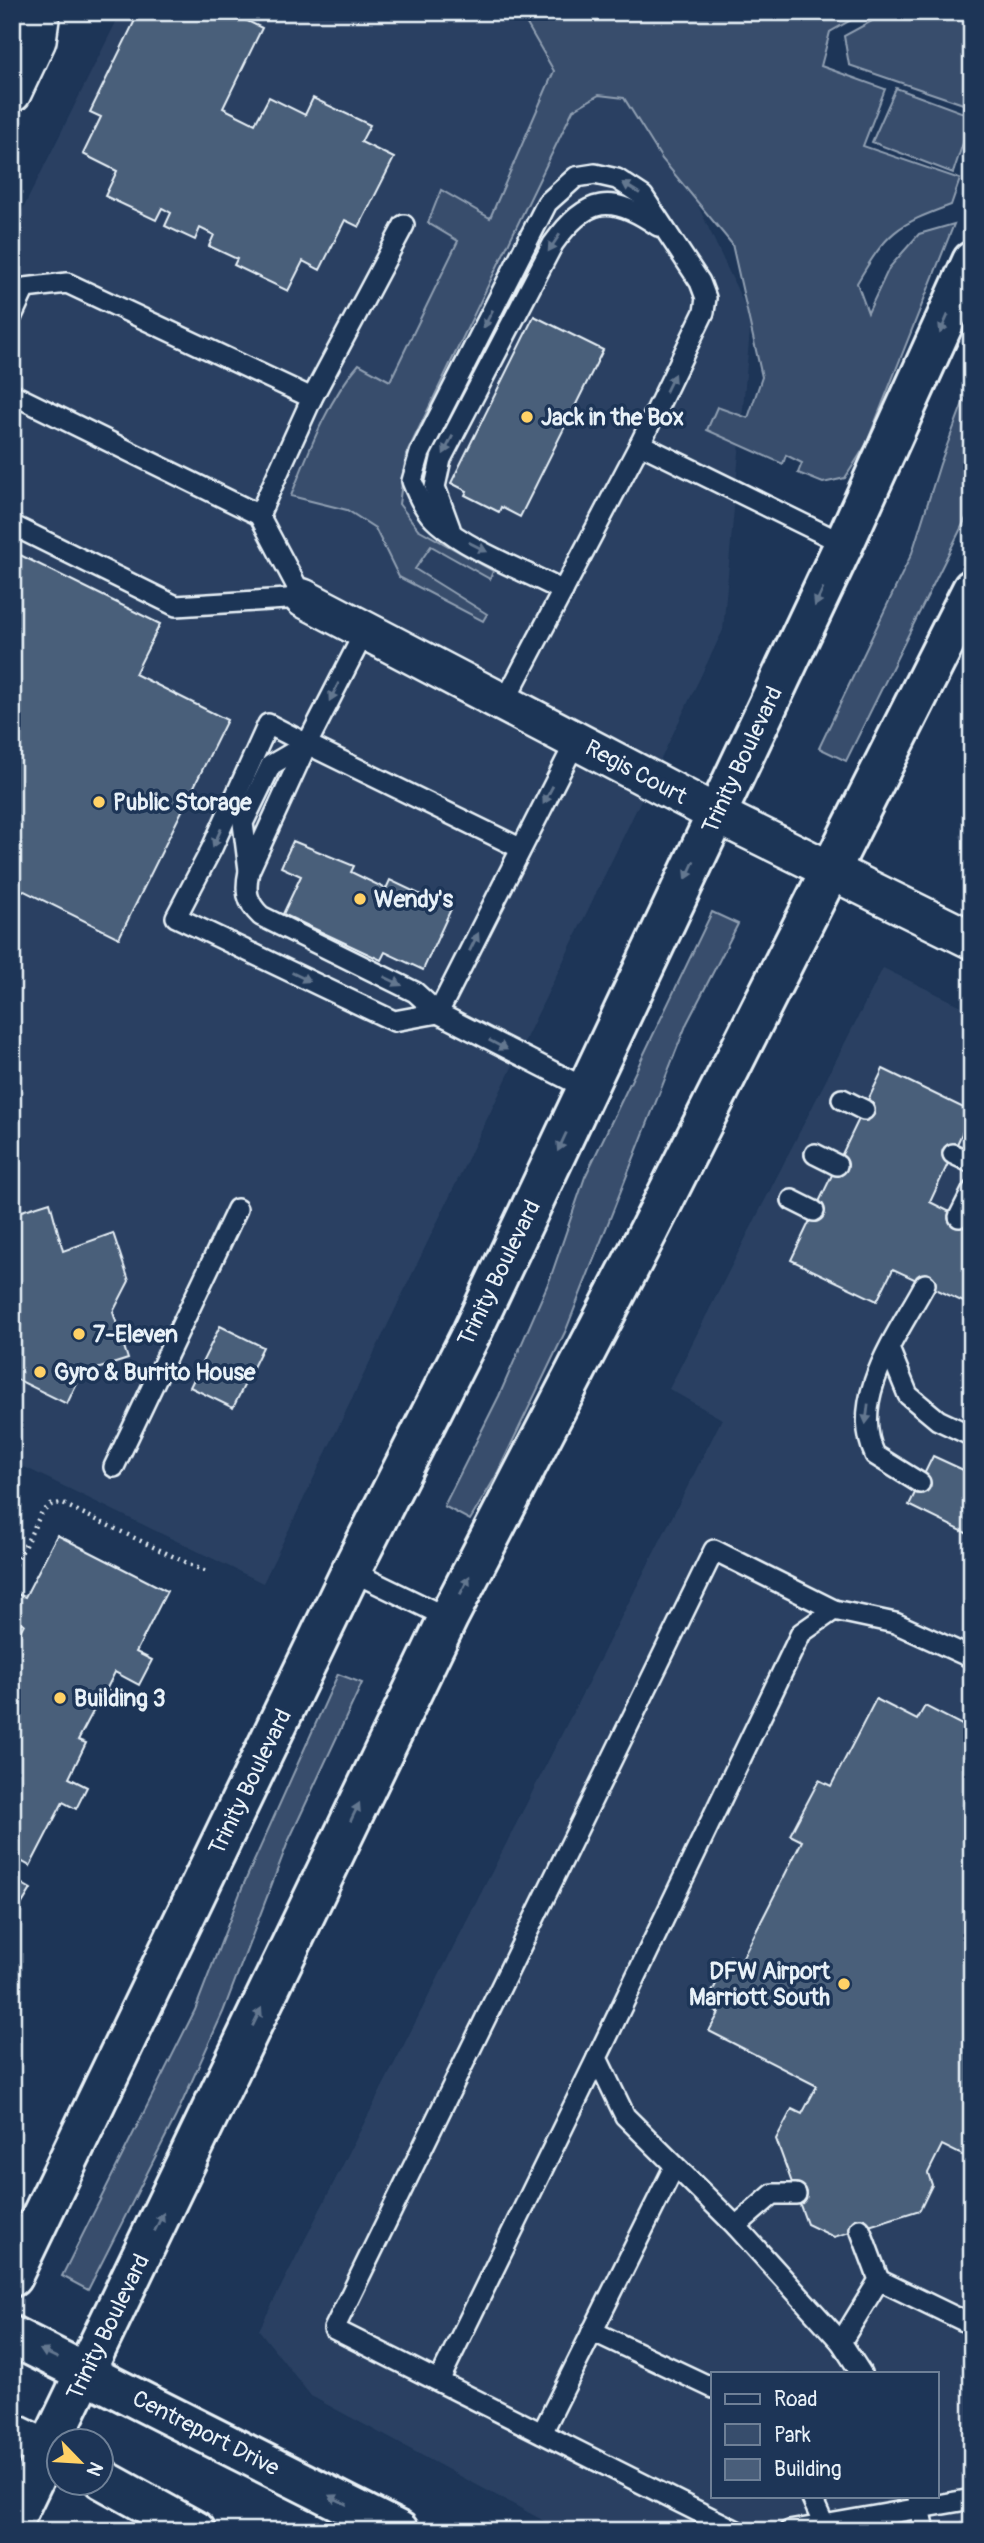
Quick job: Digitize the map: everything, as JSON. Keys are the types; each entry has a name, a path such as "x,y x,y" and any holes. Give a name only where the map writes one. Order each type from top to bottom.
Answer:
{"main road":[{"name":"Trinity Boulevard","path":"12,2277 351,1571 472,1332 844,544 972,261"},
{"name":"Trinity Boulevard","path":"63,2428 87,2372 448,1618 649,1230 972,589"},
{"name":"Centreport Drive","path":"12,2336 399,2531"},
{"path":"12,2433 46,2450"},
{"name":"Trinity Boulevard","path":"12,2524 46,2465"},
{"path":"116,2487 196,2531"}],"street":[{"path":"12,93 37,40 41,12"},
{"name":"Regis Court","path":"303,598 716,814 972,940"}],"lane":[{"path":"504,703 563,591 640,444 704,312 706,298 701,282 643,196 617,179 595,174 576,177 547,203 420,453 412,481 429,512 453,535 563,591"},
{"path":"453,535 435,487 441,459 553,244 569,222 591,209 612,202 634,210 670,235"},
{"path":"259,516 312,398 404,225"},
{"path":"12,316 25,288 67,283 312,398"},
{"path":"12,394 259,516 303,598 176,606 12,525"},
{"path":"640,444 844,544"},
{"path":"365,631 307,744 249,871 245,890 251,907 261,916 415,992 438,1013 586,1089"},
{"path":"438,1013 394,1021 176,916 212,848 268,724 520,848"},
{"path":"438,1013 576,741"},
{"path":"842,1099 864,1110"},
{"path":"815,1154 837,1165"},
{"path":"953,1154 972,1163"},
{"path":"959,1217 972,1191"},
{"path":"792,1200 814,1211"},
{"path":"114,1467 237,1209"},
{"path":"920,1483 874,1455 865,1421 870,1393 925,1284"},
{"path":"890,1351 908,1395 938,1420 972,1436"},
{"path":"737,2531 334,2329 714,1550 834,1610 895,1623 972,1658"},
{"path":"351,1571 448,1618"},
{"path":"439,2381 800,1633 834,1610"},
{"path":"597,2058 625,2116 736,2227 841,2342 860,2372"},
{"path":"542,2433 674,2167"},
{"path":"736,2227 773,2194 796,2194"},
{"path":"860,2229 879,2280 972,2325"},
{"path":"841,2342 879,2280"},
{"path":"592,2331 711,2387"},
{"path":"812,2498 824,2525"},
{"path":"789,2531 920,2502 972,2499"},
{"path":"920,2502 925,2531"}],"path":[{"path":"12,1571 42,1511 61,1503 206,1572"}],"shaded area":[{"path":"121,12 585,12 647,96 751,319 723,630 263,1583 12,1461 12,231"},
{"path":"972,810 972,843 959,837"},
{"path":"883,968 972,1011 972,2531 563,2531 311,2396 259,2330 722,1419 669,1389"}],"green space":[{"path":"520,12 865,12 830,32 821,66 885,89 863,146 960,179 951,205 917,218 895,232 885,241 857,283 868,313 889,268 919,234 954,224 866,445 845,478 823,483 798,473 802,463 786,455 783,464 707,430 717,407 748,418 762,377 732,244 662,159 624,98 599,95 573,110 406,455 399,504 418,529 493,571 490,579 431,546 415,569 487,614 483,621 399,577 375,528 347,510 291,496 328,410 359,364 390,381 458,241 428,223 441,190 490,218 554,71"},
{"path":"920,12 972,12 972,107 849,65 844,36 881,16"},
{"path":"896,88 972,116 953,173 872,142"},
{"path":"972,379 972,506 846,761 819,748 912,553 940,464"},
{"path":"712,912 738,924 687,1023 566,1330 495,1478 470,1520 444,1506 499,1396 550,1279 585,1177"},
{"path":"338,1674 362,1683 288,1842 223,2012 176,2116 88,2290 62,2276 195,2010 242,1888"}],"building":[{"path":"139,12 236,12 235,15 262,28 223,108 255,124 269,97 305,115 313,98 370,125 361,142 394,158 359,227 345,220 320,270 303,261 288,291 234,265 237,259 209,246 214,235 200,228 195,240 165,226 171,213 162,208 156,220 105,196 117,171 83,154 101,117 90,112"},
{"name":"Jack in the Box","path":"534,316 603,350 520,517 501,507 499,512 465,495 467,491 451,483"},
{"name":"Public Storage","path":"12,551 160,624 135,674 227,720 119,938 12,885"},
{"name":"Wendy's","path":"293,841 354,866 351,872 386,889 390,880 451,909 423,970 385,952 381,960 283,914 301,876 281,867"},
{"path":"883,1069 972,1112 930,1202 972,1223 972,1306 893,1269 877,1301 791,1260"},
{"path":"50,1202 63,1251 113,1233 129,1281 113,1312 128,1359 81,1374 67,1404 12,1377 12,1214"},
{"name":"7-Eleven","path":"220,1326 263,1347 233,1408 190,1387"},
{"path":"933,1456 972,1474 972,1536 909,1505"},
{"name":"Building 3","path":"57,1535 167,1591 136,1652 152,1660 139,1685 115,1672 106,1690 111,1692 103,1707 97,1704 78,1740 86,1743 69,1778 87,1787 76,1809 63,1802 30,1866 12,1856 12,1636 17,1637 24,1624 12,1619 12,1592 25,1597"},
{"name":"DFW Airport Marriott South","path":"876,1699 917,1720 925,1706 972,1730 972,2160 942,2145 928,2173 932,2185 920,2210 834,2237 807,2224 776,2139 792,2109 802,2114 817,2086 709,2031 719,2013 705,2006 730,1956 741,1961 802,1841 790,1835 819,1780 831,1786"},
{"path":"12,1878 31,1889 12,1920"}],"place":[{"name":"Jack in the Box","path":"527,417"},
{"name":"Public Storage","path":"99,802"},
{"name":"Wendy's","path":"360,899"},
{"name":"7-Eleven","path":"79,1334"},
{"name":"Gyro & Burrito House","path":"40,1372"},
{"name":"Building 3","path":"60,1698"},
{"name":"DFW Airport Marriott South","path":"844,1984"}]}
